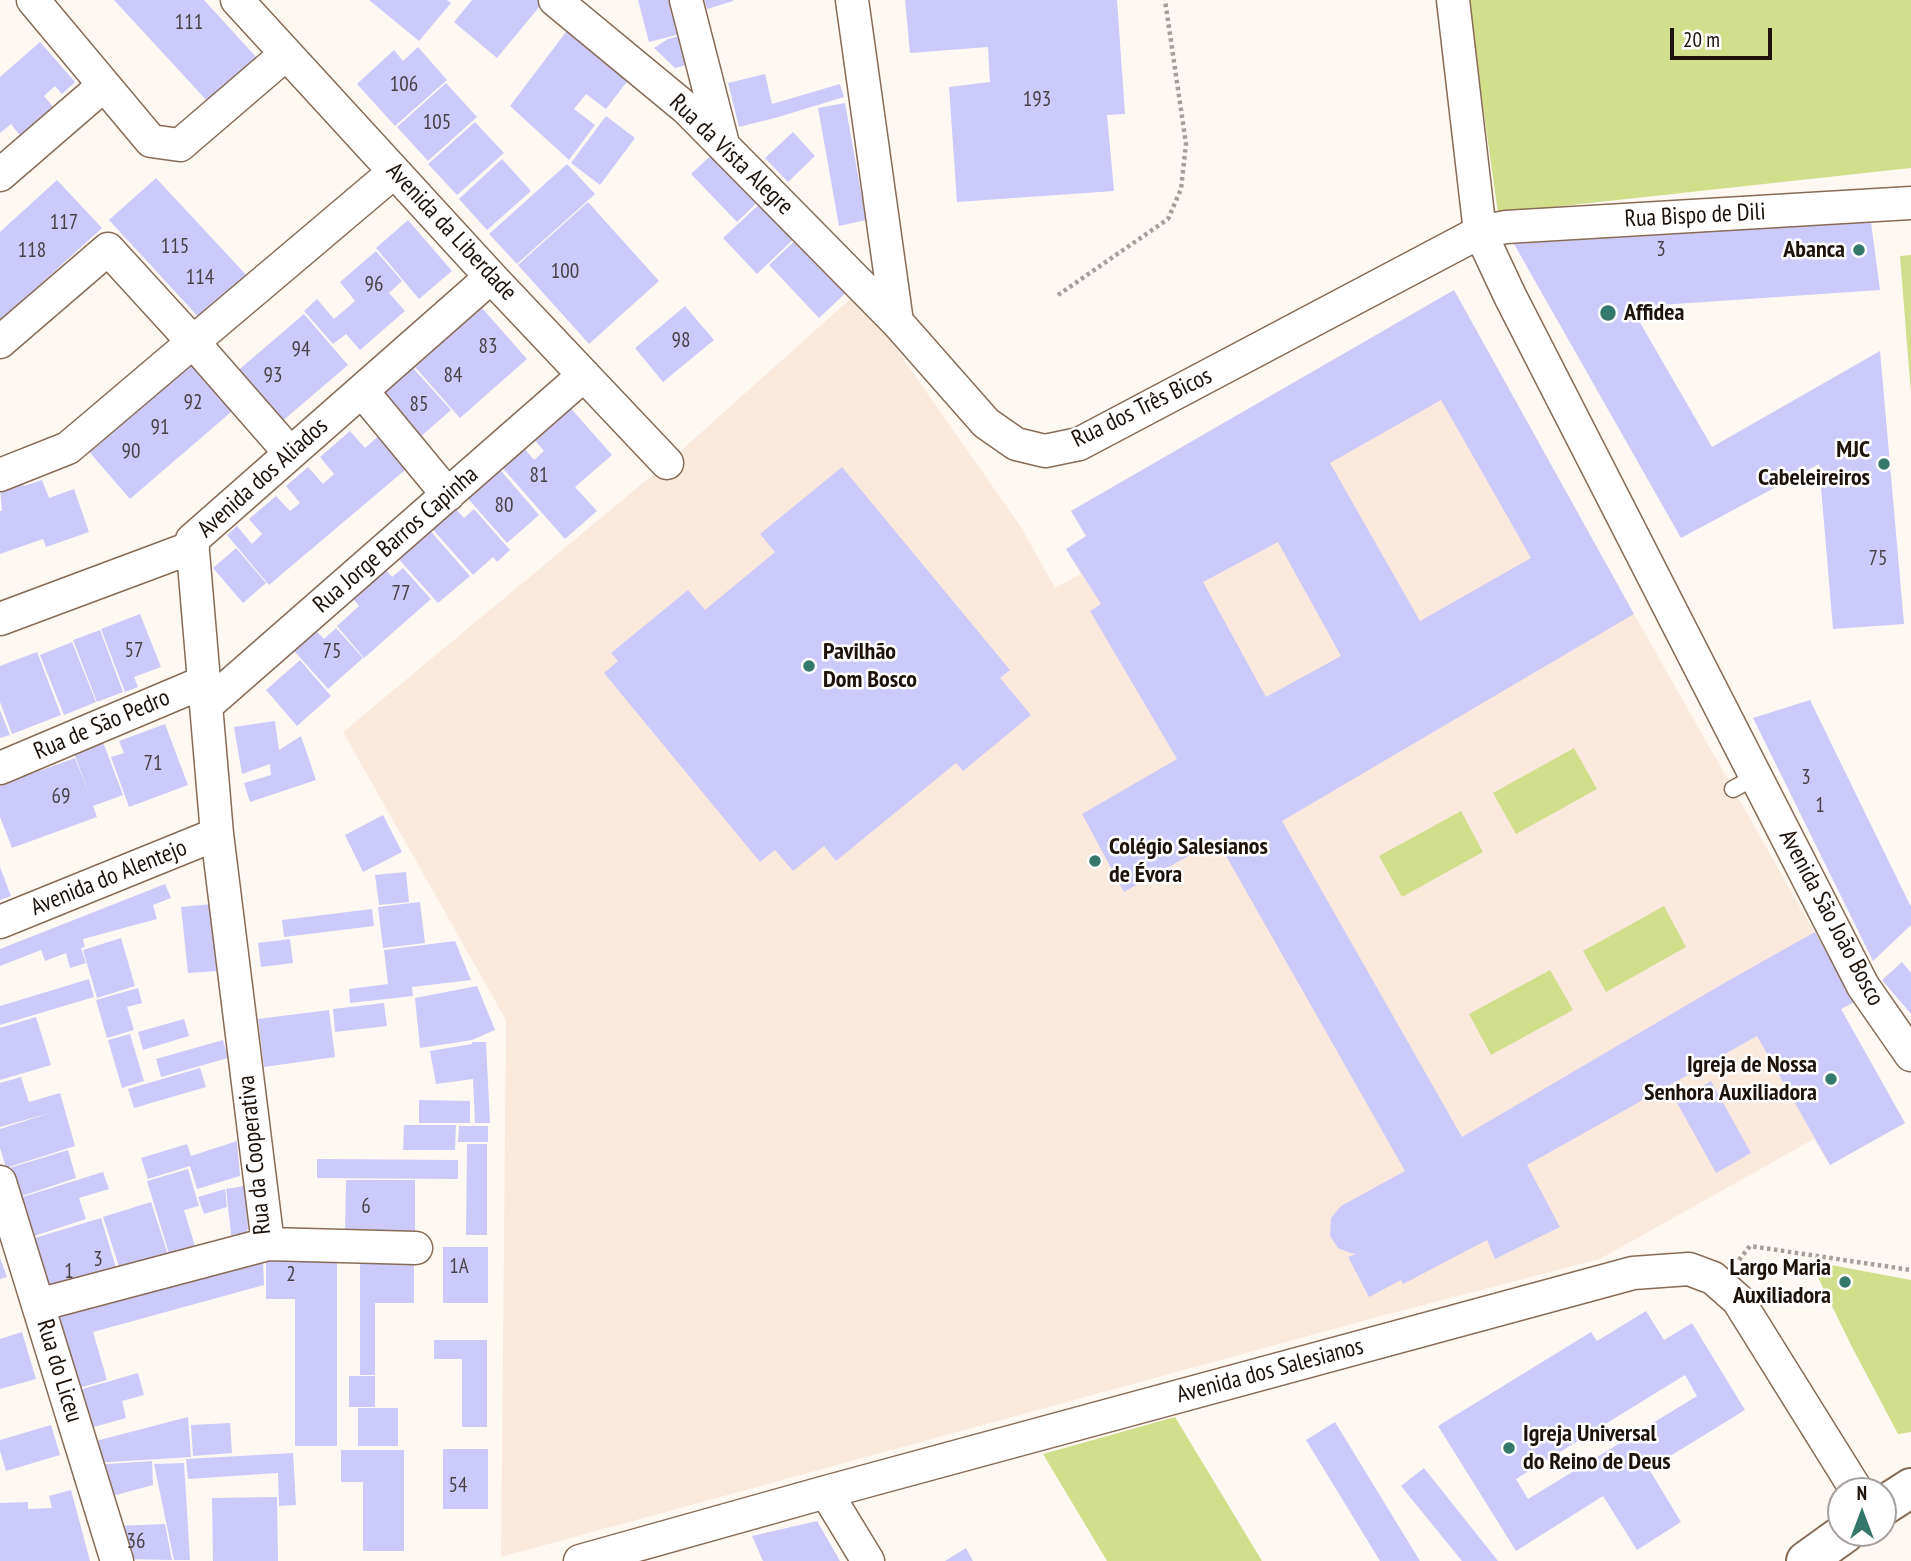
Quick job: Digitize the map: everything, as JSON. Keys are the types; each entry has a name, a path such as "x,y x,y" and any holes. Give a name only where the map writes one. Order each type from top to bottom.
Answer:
{"main road":[{"path":"1806,1561 1827,1546"}],"street":[{"path":"33,0 150,141 180,145 286,54"},
{"name":"Avenida da Liberdade","path":"237,0 491,277 667,463"},
{"name":"Rua da Vista Alegre","path":"555,0 687,108 897,322"},
{"path":"686,0 724,145"},
{"path":"852,0 897,322"},
{"name":"Avenida São João Bosco","path":"1453,0 1480,232 1744,783 1863,986 1911,1055"},
{"path":"0,175 103,86"},
{"path":"0,475 68,448 394,172"},
{"name":"Rua Bispo de Dili","path":"1480,232 1506,227 1911,203"},
{"name":"Rua dos Três Bicos","path":"897,322 986,423 1016,444 1045,451 1079,444 1480,232"},
{"path":"0,342 108,250 290,453"},
{"name":"Avenida dos Aliados","path":"217,834 192,540 491,277"},
{"name":"Rua Jorge Barros Capinha","path":"206,693 449,495 584,375"},
{"path":"362,391 449,495"},
{"path":"0,619 193,547"},
{"name":"Rua de São Pedro","path":"0,768 206,693"},
{"name":"Avenida do Alentejo","path":"0,922 217,834"},
{"name":"Rua da Cooperativa","path":"38,1305 268,1244 217,834"},
{"name":"Rua do Liceu","path":"0,1182 117,1561"},
{"path":"268,1244 416,1248"},
{"name":"Avenida dos Salesianos","path":"598,1559 826,1492 1633,1273 1689,1269 1713,1279 1738,1300 1848,1477"},
{"path":"826,1492 868,1561"}],"path":[{"path":"1058,296 1168,219 1181,189 1186,144 1165,0"},
{"path":"1719,1284 1750,1245 1911,1270"}],"shaded area":[{"name":"Colégio Salesianos de Évora","path":"1454,290 1854,1002 1841,1010 1905,1123 1830,1165 1814,1139 1600,1259 1381,1316 501,1557 506,1020 343,732 667,463 857,293 1021,527 1055,588 1081,574 1066,549 1086,536 1071,511"}],"green space":[{"path":"1468,0 1911,0 1911,168 1498,213"},
{"path":"1911,255 1911,394 1900,256"},
{"path":"1574,748 1597,789 1516,834 1493,793"},
{"path":"1461,811 1483,852 1402,897 1379,856"},
{"path":"1664,906 1686,947 1606,992 1583,951"},
{"path":"1550,970 1573,1010 1491,1055 1469,1014"},
{"path":"1810,1261 1911,1280 1911,1432 1898,1434"},
{"path":"1175,1417 1262,1561 1107,1561 1043,1454"}],"building":[{"path":"114,0 204,0 258,59 209,103"},
{"path":"369,0 447,0 451,3 419,41"},
{"path":"472,0 545,0 497,58 454,22"},
{"path":"638,0 680,0 688,32 649,42"},
{"path":"704,0 733,0 733,1 707,9"},
{"path":"905,0 1117,0 1125,114 1107,115 1114,191 957,202 949,87 990,82 988,47 910,53"},
{"path":"572,24 635,71 606,109 586,94 574,109 595,125 569,160 510,106"},
{"path":"690,33 697,62 675,68 654,48 668,39"},
{"path":"40,42 75,82 62,94 55,86 44,96 55,109 22,138 11,124 0,133 0,77"},
{"path":"418,47 447,80 395,126 357,84 394,50 403,61"},
{"path":"765,74 772,104 840,84 844,97 739,127 728,83"},
{"path":"446,83 477,117 428,161 397,127"},
{"path":"845,103 866,220 839,226 818,108"},
{"path":"606,116 635,138 600,185 571,163"},
{"path":"475,122 504,153 457,195 428,164"},
{"path":"793,132 815,156 788,182 765,158"},
{"path":"720,147 766,194 737,222 691,174"},
{"path":"502,159 531,191 487,230 459,199"},
{"path":"567,164 595,194 517,264 489,234"},
{"path":"156,178 250,279 203,322 109,220"},
{"path":"57,180 102,228 0,321 0,232"},
{"path":"767,197 801,232 757,274 723,238"},
{"path":"588,202 659,281 589,344 518,265"},
{"path":"408,220 452,271 419,299 376,248"},
{"path":"1871,222 1880,290 1631,307 1712,447 1880,351 1904,624 1833,629 1819,464 1681,538 1514,244"},
{"path":"802,234 852,287 819,318 769,265"},
{"path":"376,251 402,281 389,293 405,311 360,350 346,334 333,344 304,311 317,299 334,319 355,301 340,282"},
{"path":"1454,290 1634,614 1282,821 1462,1137 1815,932 1854,1002 1841,1009 1905,1123 1830,1165 1757,1036 1527,1165 1560,1227 1495,1259 1487,1240 1403,1284 1401,1280 1369,1297 1348,1257 1356,1254 1338,1248 1330,1236 1331,1218 1341,1206 1405,1171 1217,840 1124,892 1082,814 1177,759 1090,611 1101,604 1066,549 1086,536 1071,511","holes":["1441,400 1531,558 1420,621 1330,463","1278,542 1341,656 1266,697 1203,582"]},
{"path":"685,306 714,340 663,382 635,348"},
{"path":"482,308 527,359 460,418 415,367"},
{"path":"304,314 348,365 279,424 235,373"},
{"path":"192,356 237,407 130,499 85,447"},
{"path":"413,368 451,410 419,438 382,395"},
{"path":"568,405 612,455 575,487 597,511 565,539 499,464 521,444 534,460 544,451 532,437"},
{"path":"350,431 365,448 383,432 411,465 269,585 227,535 237,526 252,544 262,534 249,519 276,496 290,511 300,503 286,486 308,467 323,484 334,474 320,457"},
{"path":"496,465 539,515 507,543 464,494"},
{"name":"Pavilhão Dom Bosco","path":"842,467 1010,670 1000,678 1031,715 963,771 956,763 836,861 824,846 793,871 775,850 760,862 604,673 618,661 611,653 688,590 705,610 775,552 760,534"},
{"path":"42,480 49,498 74,489 89,532 46,547 43,539 0,554 0,488 22,481 24,486"},
{"path":"451,504 464,518 474,509 510,550 497,562 493,557 473,575 428,524"},
{"path":"427,527 470,576 438,603 395,555"},
{"path":"236,548 266,583 243,603 213,568"},
{"path":"381,564 392,577 403,568 431,599 364,658 337,626 359,606 348,593"},
{"path":"140,614 161,667 134,677 138,687 125,692 101,629"},
{"path":"311,625 324,639 336,628 363,658 328,689 289,645"},
{"path":"100,630 123,692 97,702 73,640"},
{"path":"72,642 96,702 64,715 40,655"},
{"path":"37,652 61,715 12,734 0,702 0,666"},
{"path":"300,660 331,696 297,726 266,690"},
{"path":"1810,700 1911,907 1911,925 1873,961 1753,718"},
{"path":"0,710 10,735 0,738"},
{"path":"275,721 279,750 301,736 316,780 250,802 244,783 271,775 270,764 242,774 234,727"},
{"path":"165,724 188,785 129,807 111,757 124,753 119,741"},
{"path":"103,742 123,795 93,806 97,817 12,848 0,817 0,785 75,758 91,799 74,753"},
{"path":"383,815 402,852 363,872 345,835"},
{"path":"0,867 11,896 0,900"},
{"path":"406,872 409,902 379,905 375,875"},
{"path":"165,884 171,898 153,905 157,919 83,939 85,947 81,948 86,963 70,968 66,953 45,961 41,950 0,966 0,949"},
{"path":"420,902 425,943 383,948 378,907"},
{"path":"212,904 218,971 188,973 181,907"},
{"path":"372,909 374,926 284,937 282,920"},
{"path":"121,938 135,986 97,998 83,950"},
{"path":"290,939 293,963 261,967 258,943"},
{"path":"455,941 471,980 412,987 413,996 350,1003 349,989 388,984 384,950"},
{"path":"1902,962 1911,973 1911,1014 1882,980"},
{"path":"89,979 94,997 0,1025 0,1006"},
{"path":"477,986 495,1030 472,1040 420,1048 415,998"},
{"path":"138,988 142,1003 127,1007 134,1030 107,1038 96,1000"},
{"path":"384,1003 387,1026 335,1032 333,1009"},
{"path":"329,1010 335,1057 264,1067 258,1019"},
{"path":"36,1017 51,1065 0,1080 0,1028"},
{"path":"184,1019 189,1036 143,1050 138,1032"},
{"path":"130,1034 144,1081 122,1088 108,1040"},
{"path":"223,1040 228,1058 161,1077 156,1059"},
{"path":"472,1042 486,1042 490,1123 475,1123 473,1079 436,1084 430,1051"},
{"path":"200,1068 206,1087 134,1108 128,1089"},
{"path":"21,1077 29,1102 60,1093 75,1146 6,1168 0,1148 0,1129 53,1112 0,1127 0,1083"},
{"path":"1711,1081 1751,1153 1716,1173 1676,1101"},
{"path":"419,1100 470,1101 470,1123 419,1123"},
{"path":"404,1125 456,1125 455,1150 403,1150"},
{"path":"459,1126 488,1126 488,1142 458,1142"},
{"path":"237,1141 240,1176 197,1189 190,1166 148,1179 141,1158 187,1144 191,1156"},
{"path":"467,1144 487,1144 487,1235 466,1235"},
{"path":"68,1150 76,1178 16,1198 6,1169"},
{"path":"317,1159 458,1160 458,1179 317,1178"},
{"path":"188,1169 199,1206 184,1210 197,1253 171,1260 147,1181"},
{"path":"103,1172 109,1189 79,1198 86,1219 28,1238 16,1199"},
{"path":"346,1180 415,1180 415,1234 345,1234"},
{"path":"244,1186 248,1228 246,1234 232,1242 226,1189"},
{"path":"225,1189 227,1207 204,1214 198,1197"},
{"path":"151,1202 170,1261 121,1273 103,1217"},
{"path":"101,1218 118,1274 46,1295 28,1240"},
{"path":"443,1247 488,1247 488,1303 443,1303"},
{"path":"0,1258 7,1277 0,1279"},
{"path":"266,1259 337,1259 337,1446 295,1446 295,1299 266,1299"},
{"path":"360,1259 414,1259 414,1303 375,1303 375,1375 360,1375"},
{"path":"263,1260 264,1285 93,1332 107,1380 72,1390 51,1318"},
{"name":"Igreja Universal do Reino de Deus","path":"1646,1311 1664,1340 1692,1323 1745,1410 1649,1469 1681,1522 1637,1550 1603,1496 1516,1551 1438,1426 1591,1332 1597,1341","holes":["1685,1375 1697,1396 1528,1499 1516,1479"]},
{"path":"22,1332 36,1379 0,1389 0,1339"},
{"path":"434,1340 487,1340 487,1427 462,1427 462,1359 434,1359"},
{"path":"138,1373 144,1395 122,1401 126,1418 83,1430 72,1392"},
{"path":"349,1376 375,1376 375,1407 349,1407"},
{"path":"358,1408 398,1408 398,1446 358,1446"},
{"path":"188,1417 191,1457 93,1463 88,1443"},
{"path":"1335,1422 1420,1561 1380,1561 1306,1440"},
{"path":"230,1423 232,1453 193,1456 191,1425"},
{"path":"51,1425 60,1455 6,1471 0,1440"},
{"path":"443,1449 488,1449 488,1509 443,1509"},
{"path":"341,1450 404,1450 404,1551 363,1551 363,1482 341,1482"},
{"path":"293,1453 296,1505 279,1506 278,1473 188,1479 186,1459"},
{"path":"152,1461 153,1485 105,1498 93,1465"},
{"path":"184,1463 190,1560 174,1560 154,1464"},
{"path":"1424,1468 1498,1561 1462,1561 1401,1486"},
{"path":"71,1490 90,1561 0,1561 0,1503 28,1502 28,1509 52,1508 49,1496"},
{"path":"277,1497 278,1561 213,1561 212,1498"},
{"path":"817,1521 840,1561 763,1561 752,1536"},
{"path":"165,1524 172,1560 122,1559 115,1526"},
{"path":"966,1548 973,1561 945,1561"}],"place":[{"name":"Abanca","path":"1859,250"},
{"name":"Affidea","path":"1608,313"},
{"name":"MJC Cabeleireiros","path":"1884,464"},
{"name":"Pavilhão Dom Bosco","path":"809,666"},
{"name":"Colégio Salesianos de Évora","path":"1095,861"},
{"name":"Igreja de Nossa Senhora Auxiliadora","path":"1831,1079"},
{"name":"Largo Maria Auxiliadora","path":"1845,1282"},
{"name":"Igreja Universal do Reino de Deus","path":"1509,1448"}]}
